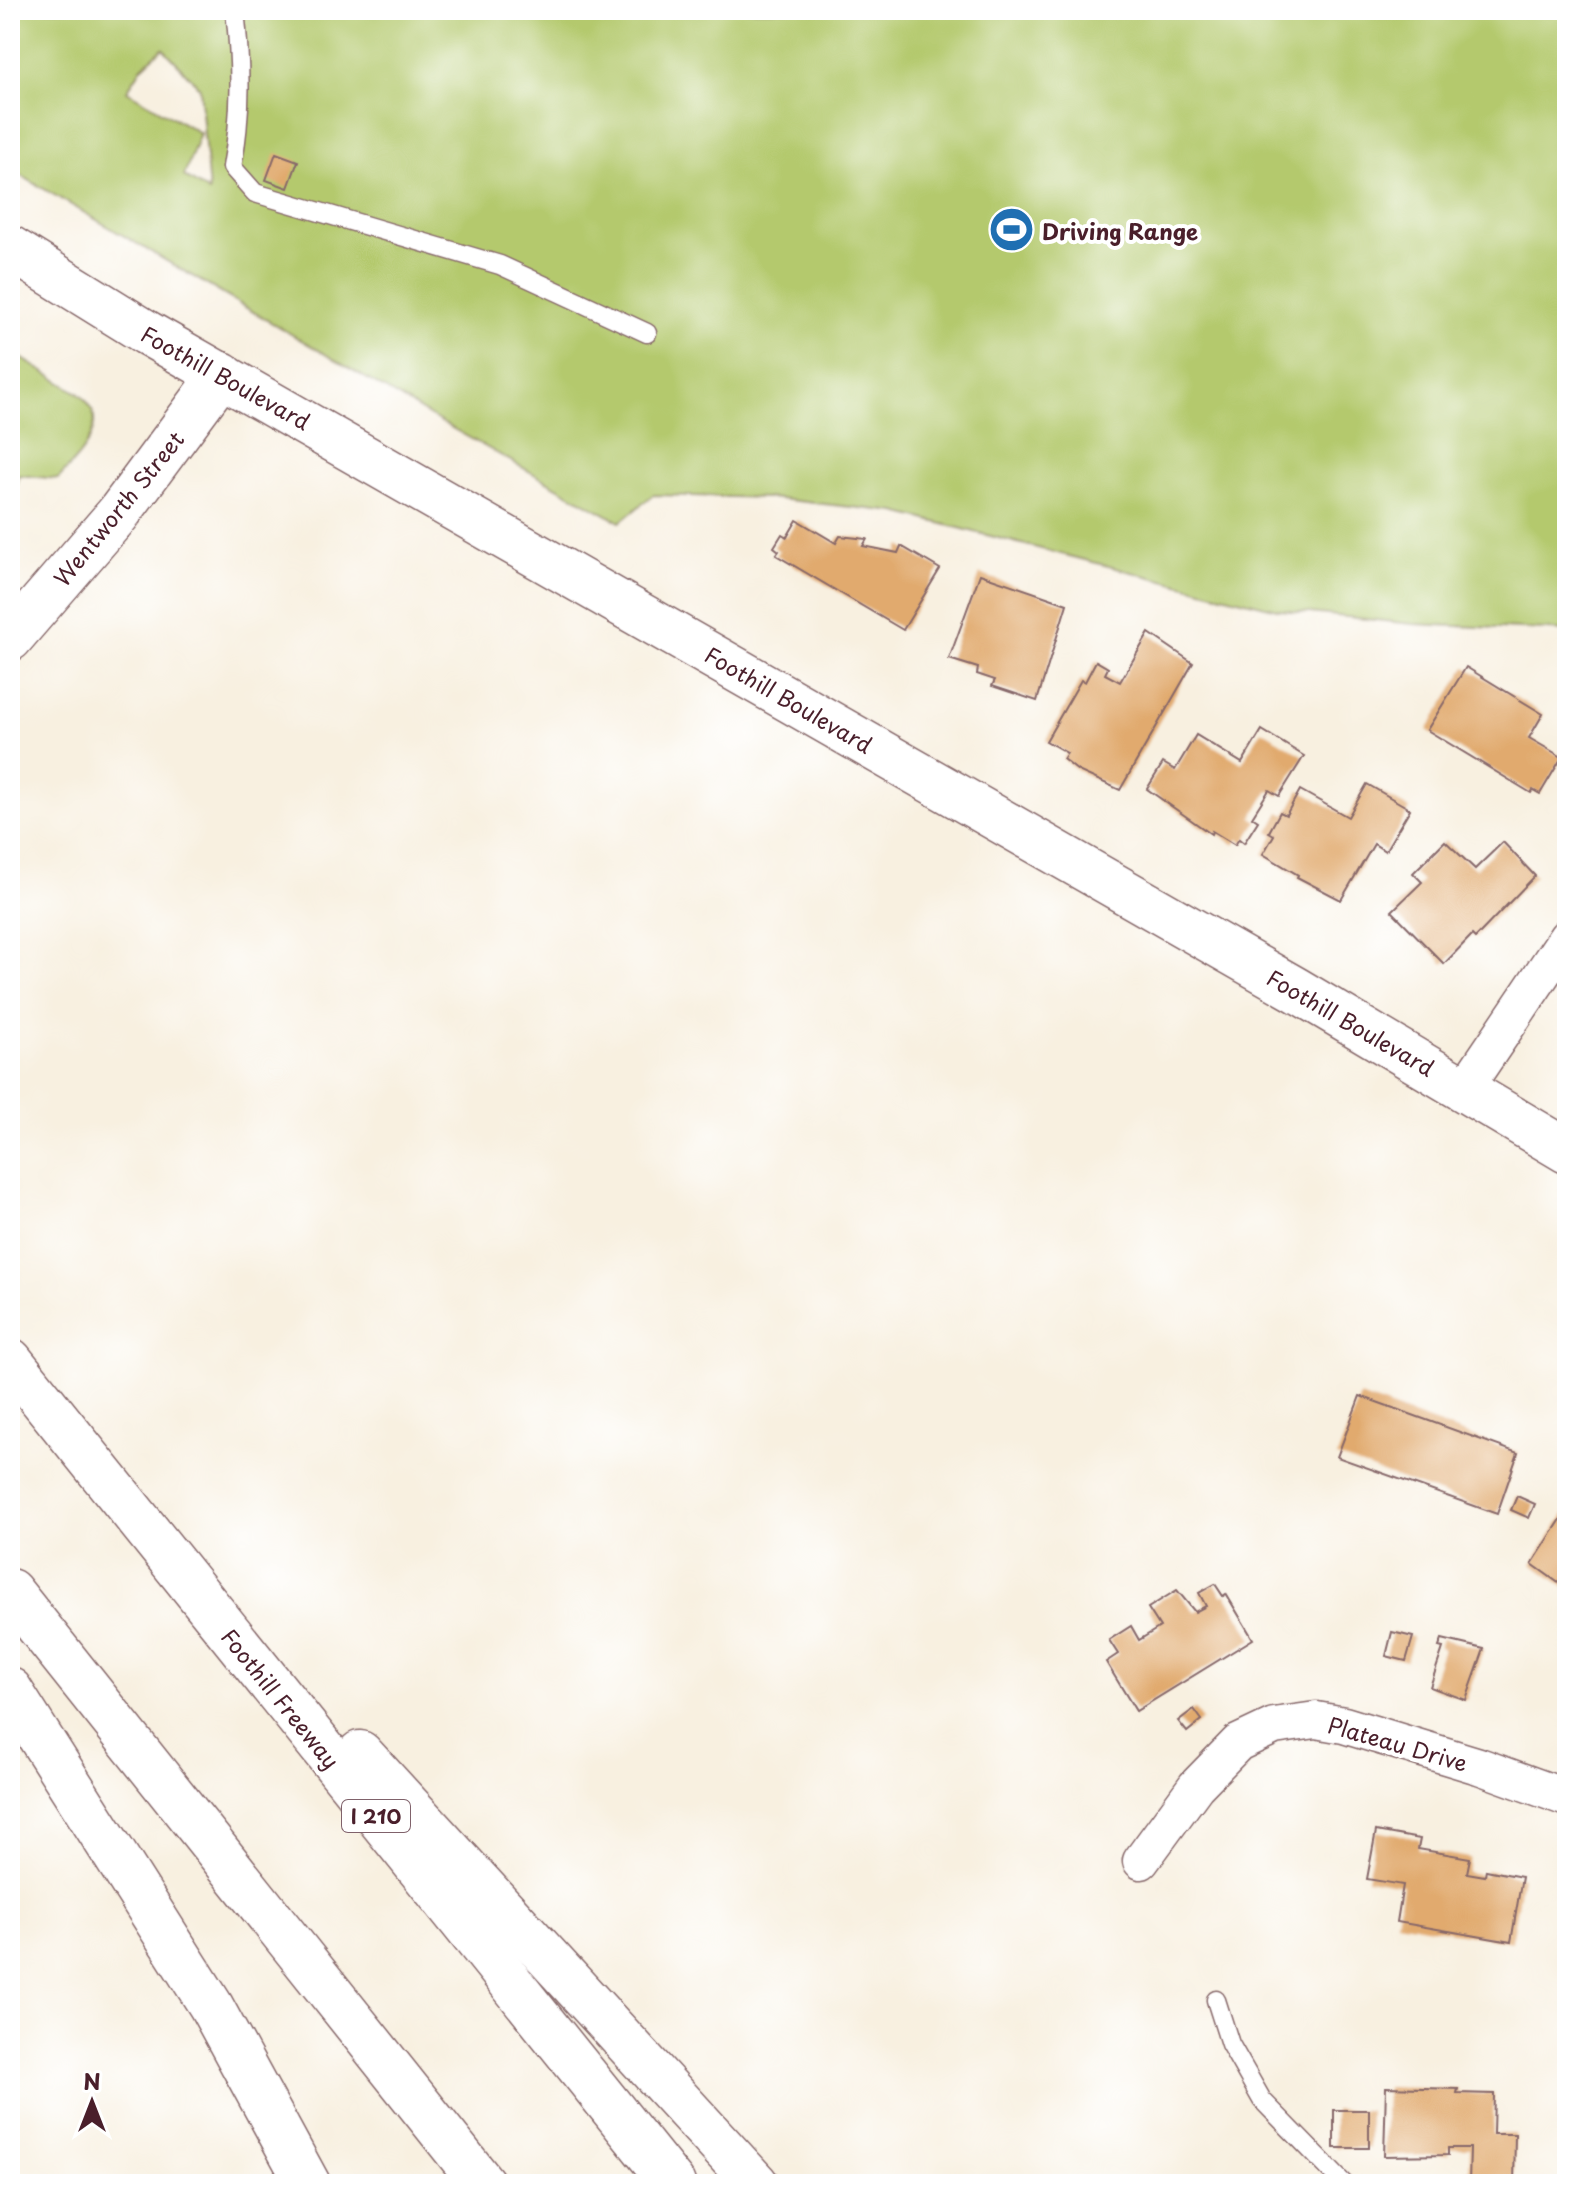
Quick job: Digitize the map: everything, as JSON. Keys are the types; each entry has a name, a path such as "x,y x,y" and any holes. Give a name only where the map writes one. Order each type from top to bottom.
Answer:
{"main road":[{"name":"Foothill Boulevard","path":"10,248 147,333 1465,1088 1567,1151"},
{"name":"Wentworth Street","path":"10,639 118,514 222,374"},
{"name":"Foothill Freeway","path":"10,1360 673,2184"},
{"path":"80,1448 756,2184"},
{"path":"10,1591 483,2184"},
{"path":"10,1690 211,2006 308,2184"}],"street":[{"path":"1465,1088 1567,937"},
{"name":"Plateau Drive","path":"1141,1861 1196,1786 1238,1743 1274,1726 1316,1720 1344,1725 1479,1766 1567,1798"}],"lane":[{"path":"235,10 241,67 240,122 232,167 255,193 500,265 647,333"},
{"path":"1216,2000 1230,2044 1262,2100 1344,2184"}],"green space":[{"name":"Driving Range","path":"10,10 1567,10 1567,631 1412,624 1281,610 896,512 769,498 653,495 620,522 432,417 10,169","holes":["163,48 200,88 209,192 184,176 200,133 127,91 142,67"]},
{"path":"10,351 78,393 89,404 94,415 94,427 84,449 58,479 18,475 15,493 10,492"}],"building":[{"path":"276,153 298,161 288,188 266,180"},
{"path":"797,520 836,543 840,536 867,539 863,546 898,553 901,546 940,569 903,630 776,555 779,551 774,547 782,534 787,537"},
{"path":"980,574 1067,604 1037,701 992,686 995,680 977,674 978,668 949,659"},
{"path":"1149,633 1193,663 1120,790 1078,771 1063,759 1067,753 1046,741 1081,680 1085,682 1096,661 1108,668 1105,674 1120,682"},
{"path":"1466,667 1543,714 1529,738 1562,757 1540,794 1533,790 1531,793 1427,730"},
{"path":"1262,730 1304,756 1279,796 1269,790 1252,817 1258,821 1244,843 1239,839 1235,845 1212,831 1211,834 1147,789 1163,763 1175,770 1196,735 1242,763"},
{"path":"1367,784 1410,809 1385,851 1374,844 1341,900 1297,877 1263,854 1274,835 1269,832 1280,812 1286,815 1300,790 1348,817"},
{"path":"1445,841 1475,869 1503,842 1535,876 1475,938 1472,935 1444,964 1392,911 1422,882 1413,873"},
{"path":"1360,1396 1518,1453 1497,1514 1337,1457"},
{"path":"1517,1496 1535,1504 1529,1518 1511,1510"},
{"path":"1567,1510 1567,1589 1532,1564"},
{"path":"1215,1584 1223,1596 1226,1594 1253,1639 1136,1711 1106,1662 1118,1654 1109,1640 1131,1626 1139,1640 1160,1627 1148,1608 1177,1590 1195,1612 1206,1606 1199,1593"},
{"path":"1392,1632 1413,1637 1406,1661 1386,1656"},
{"path":"1442,1639 1484,1649 1466,1700 1430,1687 1443,1648 1439,1647"},
{"path":"1194,1709 1202,1720 1187,1732 1178,1721"},
{"path":"1376,1831 1420,1839 1418,1849 1470,1858 1467,1873 1485,1876 1486,1870 1522,1877 1511,1942 1397,1922 1403,1885 1367,1879"},
{"path":"1386,2087 1458,2089 1457,2093 1494,2094 1493,2134 1515,2134 1514,2184 1469,2184 1470,2148 1448,2148 1448,2155 1384,2156"},
{"path":"1334,2110 1369,2110 1369,2148 1334,2148"}],"place":[{"name":"Driving Range","path":"1011,230"}]}
